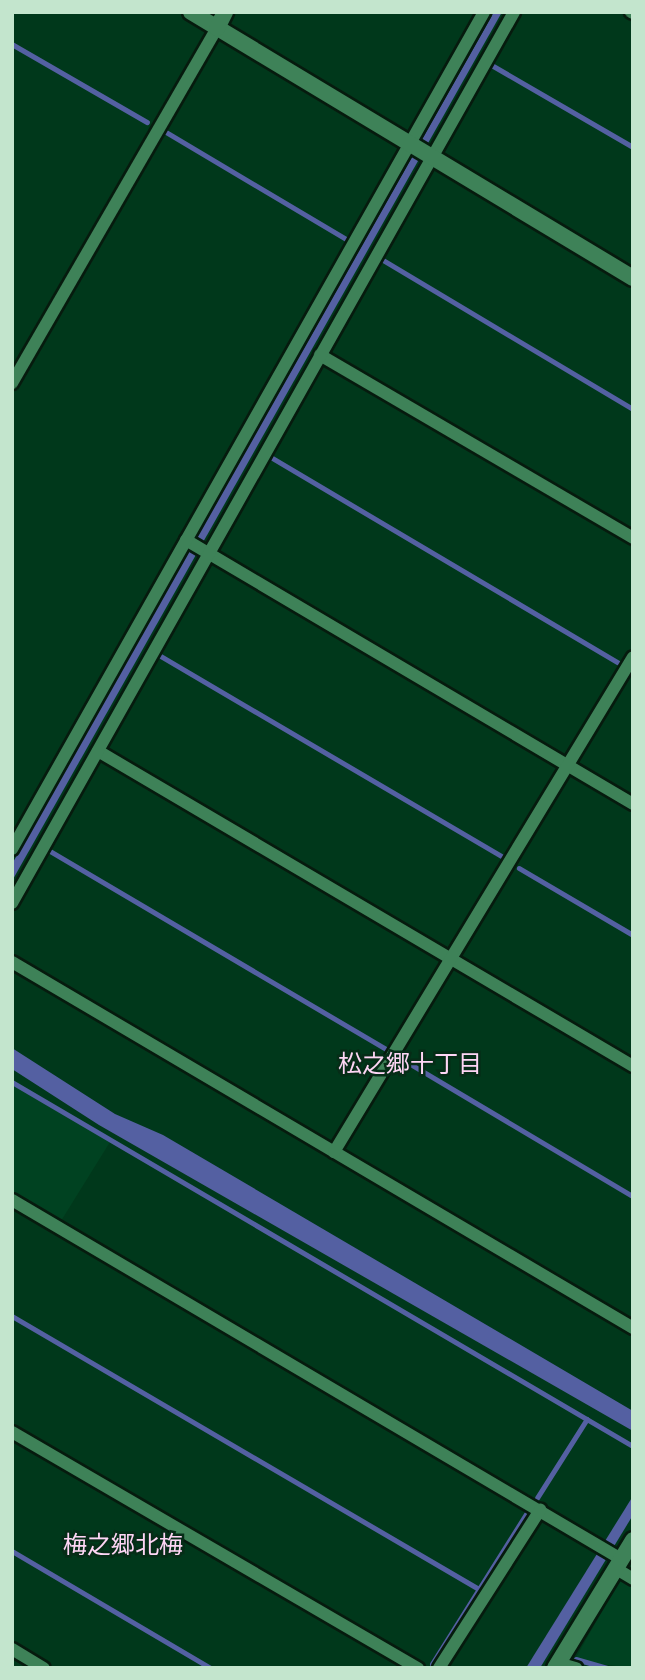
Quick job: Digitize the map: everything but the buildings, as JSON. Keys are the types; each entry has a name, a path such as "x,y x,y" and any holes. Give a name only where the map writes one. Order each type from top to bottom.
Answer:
{"street":[{"path":"191,12 408,146 633,278"},
{"path":"12,383 225,12"},
{"path":"12,903 429,158 514,12"},
{"path":"12,849 483,13"},
{"path":"320,355 633,538"},
{"path":"186,540 633,804"},
{"path":"334,1152 633,657"},
{"path":"97,751 633,1066"},
{"path":"12,962 633,1328"},
{"path":"12,1200 598,1545 633,1579"},
{"path":"12,1432 418,1668"},
{"path":"439,1668 540,1510"},
{"path":"576,1668 556,1665 617,1561 633,1540"},
{"path":"12,1649 44,1668"}],"shaded area":[{"path":"12,1085 110,1142 61,1221 12,1193"},
{"path":"619,1581 633,1583 633,1668 574,1661"}],"water":[{"path":"494,12 502,12 12,881 12,864"},
{"path":"12,1048 115,1114 163,1135 633,1411 633,1431 99,1125 12,1069"},
{"path":"633,1496 633,1515 540,1668 526,1668"}],"waterway":[{"path":"12,44 147,122"},
{"path":"490,64 633,147"},
{"path":"166,132 346,239"},
{"path":"383,260 633,409"},
{"path":"269,456 618,662"},
{"path":"159,655 501,856"},
{"path":"50,851 389,1051"},
{"path":"519,868 633,935"},
{"path":"402,1059 633,1196"},
{"path":"12,1082 633,1446"},
{"path":"12,1316 479,1589"},
{"path":"537,1498 587,1419"},
{"path":"432,1664 526,1514"},
{"path":"12,1551 211,1668"},
{"path":"576,1659 608,1668"}],"district":[{"name":"松之郷十丁目","path":"410,1064"},
{"name":"梅之郷北梅","path":"123,1545"}]}
